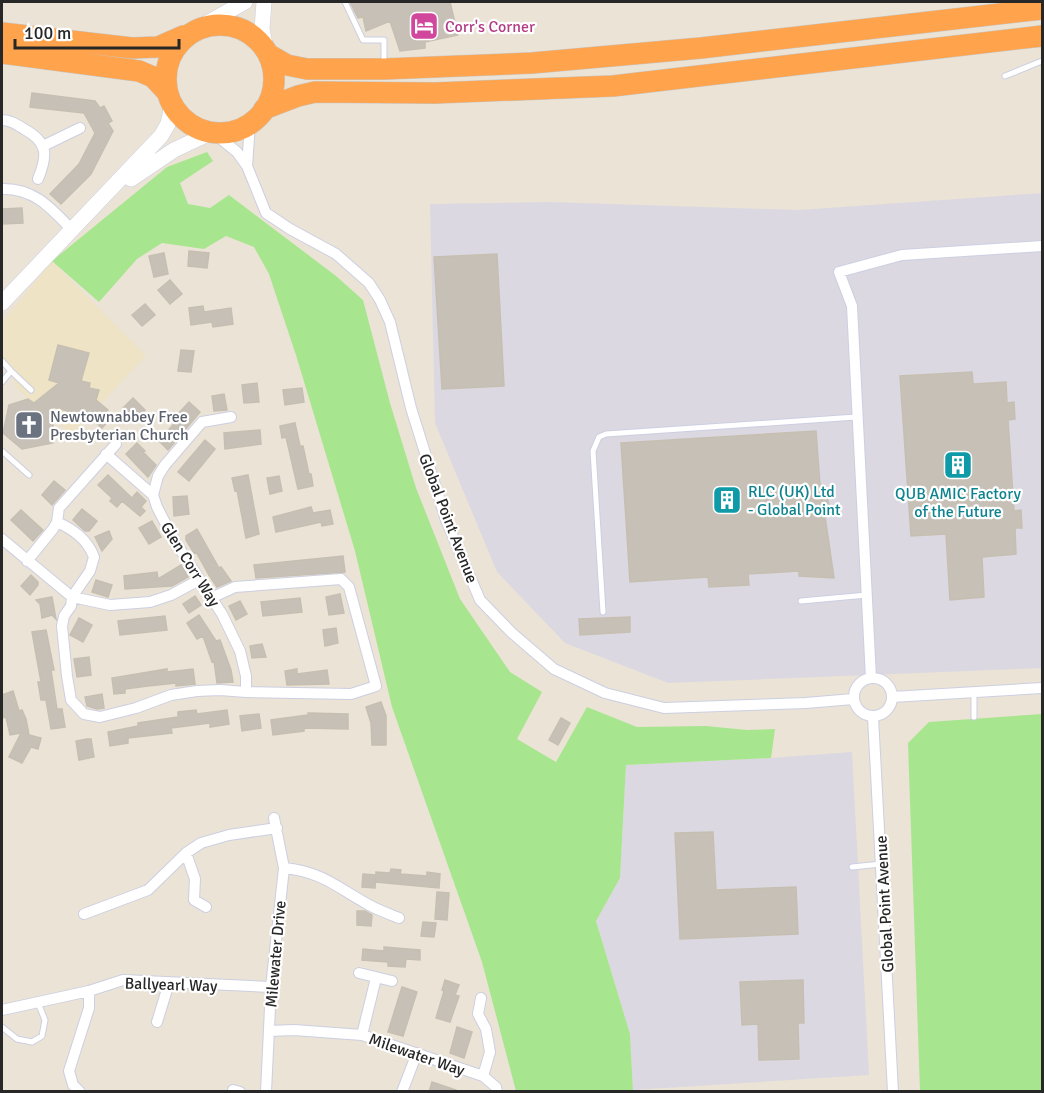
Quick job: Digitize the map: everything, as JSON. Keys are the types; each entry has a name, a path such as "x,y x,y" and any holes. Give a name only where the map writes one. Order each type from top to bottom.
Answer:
{"highway":[{"path":"2,33 132,48 158,47 192,32 216,25 241,28 249,32 267,52 286,65 307,69 384,69 810,49 927,36 1015,21 1042,9"},
{"path":"1015,21 1042,36"},
{"path":"170,99 167,82 170,60 175,48 192,32"},
{"path":"2,53 143,72 157,80 179,116 189,125 212,134 237,131 282,101 315,92 435,93 613,86 810,49"},
{"path":"257,117 272,85 273,70 267,52"}],"main road":[{"path":"192,32 245,2"},
{"path":"264,2 262,29 267,52"},
{"path":"2,303 161,136 168,124 170,99"},
{"path":"102,199 174,150 212,134"}],"street":[{"name":"Global Point Avenue","path":"248,166 257,117"},
{"path":"2,120 11,121 33,134 43,146 44,159 38,179"},
{"path":"43,146 80,128"},
{"name":"Global Point Avenue","path":"212,134 237,152 248,166 266,213 290,230 336,254 369,284 380,300 390,322 411,408 446,520 480,600 512,633 554,669 604,693 664,708 770,705 854,699"},
{"path":"2,189 22,190 33,195 72,230"},
{"path":"871,678 852,306 838,272 902,255 1042,246"},
{"path":"153,495 158,476 165,465 202,422 231,417"},
{"path":"27,561 53,529 57,522 59,508 116,444"},
{"name":"Glen Corr Way","path":"106,454 153,495 174,540 222,614 240,651 246,676 246,692"},
{"path":"57,522 71,529 86,542 94,557 90,571 72,597 71,606 64,616 63,638 71,700 84,714 100,717 185,692 220,690 351,694 376,686 349,586 341,579 235,587 211,598"},
{"path":"2,538 72,597 110,605 150,602 171,595 199,580"},
{"path":"871,678 883,681 891,690 892,697 887,711 873,717 862,714 855,705 854,699 858,685 871,678"},
{"path":"892,697 1042,688"},
{"name":"Global Point Avenue","path":"873,717 893,1092"},
{"name":"Milewater Drive","path":"186,853 201,843 276,823 284,868 271,987 266,1092"},
{"path":"84,914 148,890 186,853 195,879 194,900 206,907"},
{"path":"284,868 319,875 371,906 399,918"},
{"path":"359,973 392,981"},
{"path":"362,1035 376,978"},
{"name":"Ballyearl Way","path":"2,1010 89,991 123,980 271,987"},
{"path":"157,1022 169,983"},
{"path":"80,1092 73,1085 69,1071 89,1008 89,991"},
{"name":"Milewater Way","path":"269,1030 362,1035 483,1076 490,1052 486,1029 478,1014 481,998"},
{"path":"402,1092 417,1053"},
{"path":"483,1076 496,1087 498,1092"}],"lane":[{"path":"345,2 363,40 384,40 384,69"},
{"path":"1005,76 1042,61"},
{"path":"2,361 31,390"},
{"path":"2,382 11,371"},
{"path":"603,612 593,451 599,437 606,434 856,417"},
{"path":"2,451 29,475"},
{"path":"801,601 867,595"},
{"path":"974,691 974,717"},
{"path":"852,867 882,864"},
{"path":"2,1027 17,1039 32,1042 42,1036 45,1020 38,1003"}],"shaded area":[{"path":"1042,193 1042,668 668,683 565,643 497,572 435,423 430,204 548,202 799,210"},
{"path":"52,261 146,356 71,435 16,387 11,371 2,361 2,323"},
{"path":"852,752 869,1075 633,1090 630,1034 596,921 620,878 626,765"}],"green space":[{"path":"207,152 213,161 180,183 188,204 210,208 229,195 336,276 363,300 390,403 416,488 460,599 510,672 542,692 517,739 556,762 587,707 637,727 706,726 747,730 775,729 771,758 626,765 620,878 596,921 630,1034 633,1091 516,1091 482,962 392,707 355,551 296,355 269,274 254,247 226,236 204,249 162,243 137,259 99,302 52,261 167,167"},
{"path":"1042,714 1042,1091 920,1091 908,743 929,722"}],"building":[{"name":"Corr's Corner","path":"350,2 450,2 458,35 425,42 425,48 400,51 390,21 366,31 363,17 358,18"},
{"path":"32,93 95,101 100,108 104,106 112,121 108,123 113,131 91,174 61,204 50,194 79,164 95,133 84,113 30,107"},
{"path":"22,208 23,223 2,224 2,209"},
{"path":"189,251 209,253 207,268 188,266"},
{"path":"164,253 168,274 154,277 149,256"},
{"path":"497,254 504,386 442,389 434,257"},
{"path":"170,280 182,294 170,304 158,290"},
{"path":"145,304 155,315 142,326 132,315"},
{"path":"203,306 204,312 231,308 233,324 213,327 212,322 191,325 189,308"},
{"path":"58,345 89,353 81,381 90,383 89,388 99,390 96,400 108,410 105,413 111,418 102,428 89,417 53,407 53,443 22,449 3,433 9,405 28,399 34,403 59,383 49,380"},
{"path":"181,350 194,351 191,372 178,371"},
{"name":"QUB AMIC Factory of the Future","path":"972,372 973,384 1006,382 1007,403 1014,402 1015,419 1008,420 1014,511 1021,510 1022,528 1015,528 1016,554 982,557 984,597 950,600 946,534 911,536 900,376"},
{"path":"257,383 259,402 244,403 242,385"},
{"path":"302,388 304,402 285,405 283,390"},
{"path":"224,394 227,410 214,411 212,396"},
{"path":"133,398 145,410 136,420 123,408"},
{"path":"189,402 200,412 168,450 159,441 179,418 176,416"},
{"path":"295,423 313,486 298,489 286,437 282,438 280,426"},
{"path":"260,430 261,444 225,449 224,433"},
{"name":"RLC (UK) Ltd - Global Point","path":"816,431 820,485 825,485 831,516 825,516 834,578 799,576 799,571 748,574 749,585 709,587 708,577 630,582 621,443"},
{"path":"205,440 215,449 189,481 178,472"},
{"path":"137,443 156,465 148,477 126,454"},
{"path":"108,475 132,498 137,492 146,501 141,507 145,511 140,516 122,501 117,507 110,501 112,498 98,485"},
{"path":"248,475 259,534 246,538 237,490 235,491 232,478"},
{"path":"279,476 282,491 270,494 267,478"},
{"path":"54,481 65,490 52,505 42,495"},
{"path":"187,496 189,514 174,516 173,497"},
{"path":"311,507 313,513 330,510 333,524 322,526 321,522 276,532 273,517"},
{"path":"82,509 97,521 89,531 85,531 73,520"},
{"path":"21,510 43,530 33,541 11,520"},
{"path":"152,521 161,537 149,544 139,528"},
{"path":"197,529 219,568 221,567 231,581 217,587 196,552 194,553 186,536"},
{"path":"109,531 112,539 102,551 95,537"},
{"path":"343,556 345,572 256,578 254,565"},
{"path":"181,565 188,577 172,586 125,589 124,576 157,572 158,579"},
{"path":"31,575 38,585 30,595 21,586"},
{"path":"96,580 112,585 108,597 92,592"},
{"path":"340,594 344,613 329,615 326,597"},
{"path":"195,596 201,605 189,613 183,604"},
{"path":"52,597 56,619 52,615 42,618 40,604 36,600"},
{"path":"300,598 302,612 263,616 261,602"},
{"path":"240,601 247,614 236,620 229,606"},
{"path":"199,615 216,641 220,640 233,682 217,683 214,661 212,662 203,636 197,639 187,623"},
{"path":"165,616 167,630 120,635 118,621"},
{"path":"630,617 630,632 580,635 579,619"},
{"path":"79,618 92,625 83,642 70,635"},
{"path":"336,628 338,643 325,646 323,630"},
{"path":"46,630 54,670 51,670 57,709 62,709 65,727 51,729 46,700 41,700 38,682 41,682 32,632"},
{"path":"262,644 266,657 252,658 250,646"},
{"path":"89,657 91,675 77,677 74,659"},
{"path":"167,669 167,672 193,669 195,684 176,686 176,683 148,686 125,689 125,693 114,694 112,678"},
{"path":"297,669 297,674 327,670 329,684 287,685 285,671"},
{"path":"13,691 19,711 22,710 26,719 29,735 41,738 38,749 31,747 22,763 9,757 21,733 10,735 6,717 2,718 2,695"},
{"path":"102,694 104,708 97,709 87,706 85,697"},
{"path":"381,702 386,716 386,745 372,745 371,723 366,707"},
{"path":"196,710 197,714 227,710 229,724 210,727 210,723 171,728 172,733 128,738 128,743 110,746 108,732 138,726 138,723 178,717 178,712"},
{"path":"308,713 348,714 348,729 304,728 304,731 273,735 271,720 308,715"},
{"path":"259,714 261,728 242,731 240,716"},
{"path":"561,718 570,723 558,745 549,740"},
{"path":"91,739 94,757 79,760 76,741"},
{"path":"713,832 716,890 796,887 798,934 680,939 675,833"},
{"path":"391,869 401,870 400,874 427,876 427,872 440,874 439,888 376,882 376,872 390,873"},
{"path":"363,874 376,875 375,888 362,887"},
{"path":"437,892 449,893 447,920 435,919"},
{"path":"357,911 365,911 372,915 371,926 357,925"},
{"path":"423,922 436,923 434,937 421,936"},
{"path":"384,947 420,950 420,960 406,959 405,967 388,966 388,962 362,960 363,949 384,951"},
{"path":"445,980 459,985 455,995 459,996 450,1022 436,1018"},
{"path":"803,980 804,1023 798,1023 799,1059 759,1060 758,1024 742,1025 740,982"},
{"path":"402,987 417,992 403,1036 388,1032"},
{"path":"457,1027 472,1032 464,1058 450,1053"},
{"path":"432,1082 456,1090 456,1092 429,1092"}],"place":[{"name":"Corr's Corner","path":"424,26"},
{"name":"Newtownabbey Free Presbyterian Church","path":"29,425"},
{"name":"QUB AMIC Factory of the Future","path":"958,465"},
{"name":"RLC (UK) Ltd - Global Point","path":"727,500"}]}
